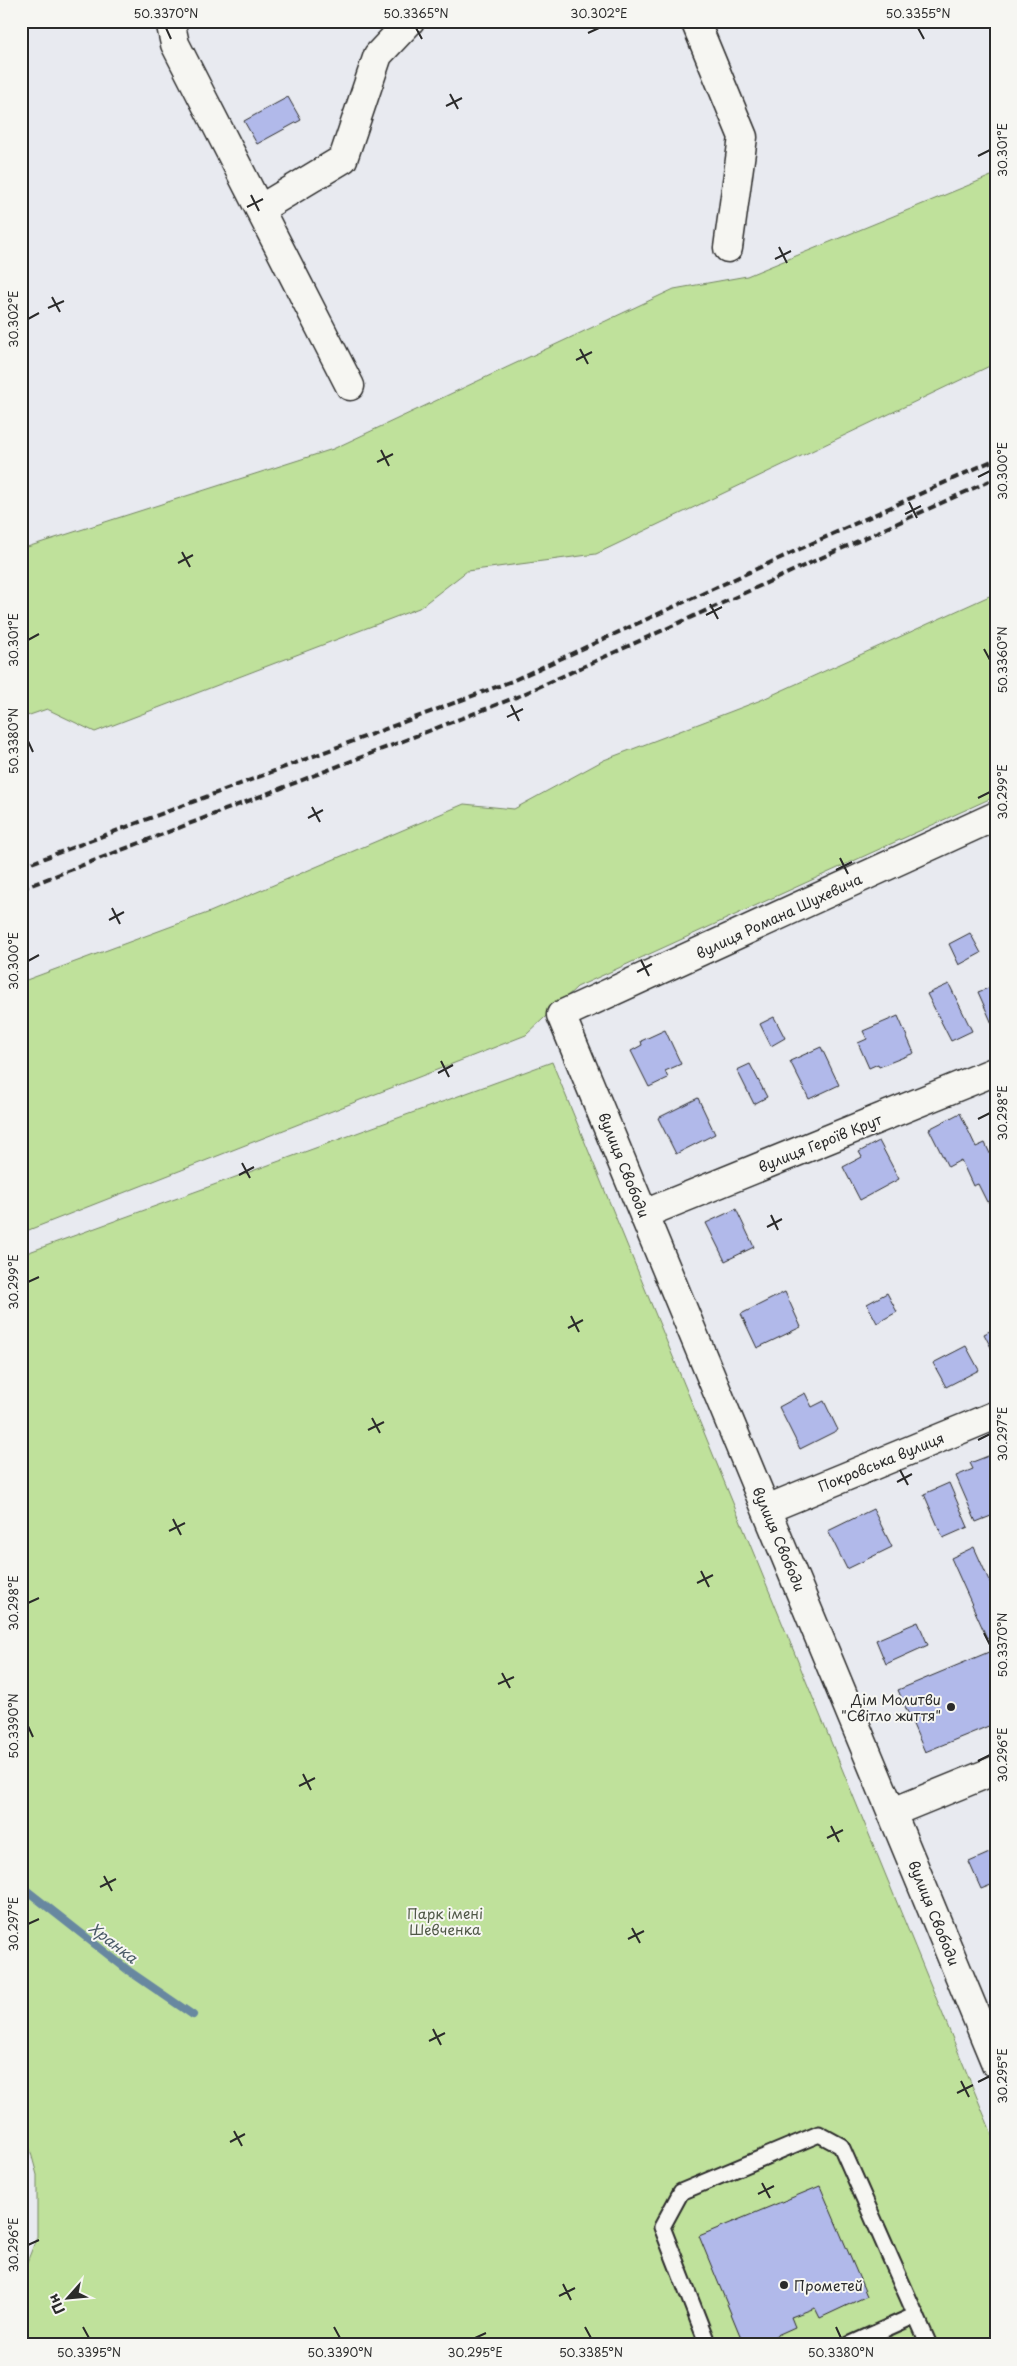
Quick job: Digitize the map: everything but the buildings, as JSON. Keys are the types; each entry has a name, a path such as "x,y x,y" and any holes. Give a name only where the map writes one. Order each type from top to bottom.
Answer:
{"street":[{"path":"170,21 175,44 350,386"},
{"path":"260,209 343,159 378,55 410,21"},
{"path":"695,21 743,138 728,248"},
{"name":"вулиця Романа Шухевича","path":"562,1015 996,816"},
{"name":"вулиця Свободи","path":"562,1015 996,2064"},
{"name":"вулиця Героїв Крут","path":"644,1214 996,1071"},
{"name":"Покровська вулиця","path":"767,1509 996,1415"},
{"path":"893,1812 996,1770"}],"lane":[{"path":"708,2345 662,2227 681,2192 819,2134 841,2146 929,2345"},
{"path":"849,2345 916,2315"}],"green space":[{"path":"996,174 996,363 596,554 467,571 419,608 95,732 47,709 21,718 21,549 333,449 674,289 747,276"},
{"path":"996,593 996,796 577,987 526,1035 21,1233 21,982 210,912 464,804 514,809 604,760 761,700"},
{"name":"Парк імені Шевченка","path":"552,1062 996,2144 996,2345 21,2345 21,2277 37,2237 37,2175 21,2116 21,1255"}],"waterway":[{"name":"Хранка","path":"21,1886 129,1971 193,2015"}],"railway":[{"path":"21,867 512,681 996,459"},
{"path":"21,889 519,696 996,478"}],"place":[{"name":"Дім Молитви \"Світло життя\"","path":"951,1707"},
{"name":"Прометей","path":"784,2285"}]}
